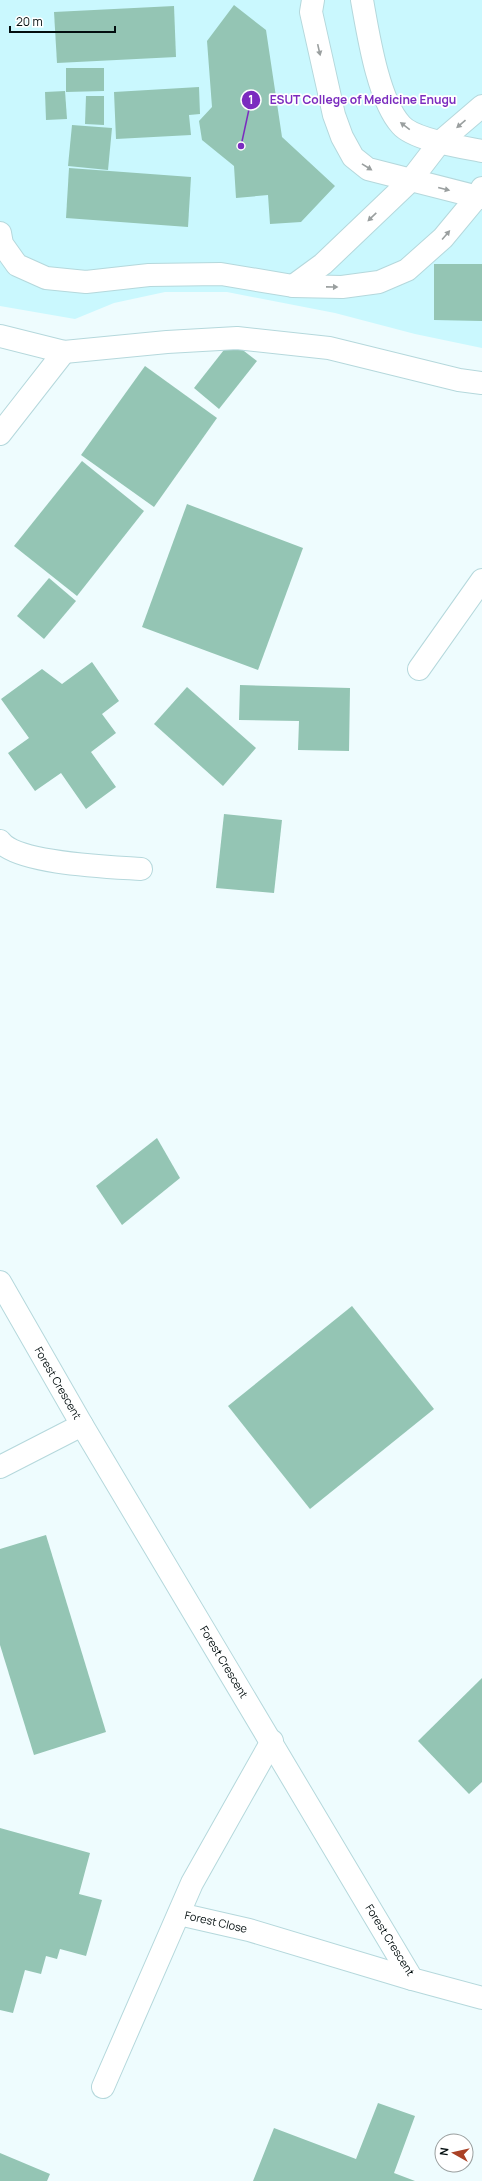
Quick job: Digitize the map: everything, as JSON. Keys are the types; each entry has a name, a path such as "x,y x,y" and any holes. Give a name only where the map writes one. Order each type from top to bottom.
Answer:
{"street":[{"path":"0,233 2,244 17,264 46,278 86,282 149,275 221,274 293,286 342,287 379,282 407,270 443,238 480,194 410,181 368,169 353,157 342,137 334,115 311,12 314,0"},
{"path":"362,0 387,101 401,126 417,134 440,142 482,151"},
{"path":"293,286 323,264 410,181 440,142 482,106"},
{"path":"0,336 64,352 167,342 237,338 328,348 459,380 482,383"},
{"path":"0,434 64,352"},
{"path":"419,669 482,580"},
{"path":"0,841 16,852 61,862 141,869"},
{"name":"Forest Crescent","path":"0,1282 82,1425 272,1741 412,1978 482,1998"},
{"path":"0,1467 82,1425"},
{"path":"179,1914 214,1841 272,1741"},
{"name":"Forest Close","path":"103,2087 179,1914 249,1930 412,1978"}],"shaded area":[{"path":"0,0 482,0 482,348 415,334 335,313 227,292 165,292 114,303 75,319 0,306"}],"building":[{"path":"234,5 266,30 282,137 335,186 301,222 270,224 268,195 236,198 234,166 202,140 199,121 212,107 207,41"},
{"path":"174,6 176,57 57,63 54,12"},
{"path":"66,68 104,68 104,91 66,92"},
{"path":"199,87 200,114 189,115 191,135 116,139 114,92"},
{"path":"65,91 67,119 46,120 45,92"},
{"path":"86,96 104,96 104,125 85,124"},
{"path":"72,125 112,128 108,170 68,166"},
{"path":"69,168 191,177 188,227 66,218"},
{"path":"434,264 482,264 482,321 434,320"},
{"path":"231,341 257,361 219,409 194,388"},
{"path":"145,366 217,418 154,507 81,455"},
{"path":"82,461 144,511 77,596 14,546"},
{"path":"187,504 303,548 258,670 142,627"},
{"path":"49,578 76,601 44,639 17,616"},
{"path":"92,662 119,701 102,714 116,733 91,752 116,787 86,809 61,773 35,791 8,753 29,738 1,699 42,669 62,684"},
{"path":"240,685 350,688 349,751 298,750 299,721 239,720"},
{"path":"187,687 256,748 223,786 154,724"},
{"path":"224,814 282,820 274,893 216,888"},
{"path":"157,1138 180,1178 122,1225 96,1186"},
{"path":"352,1306 434,1409 310,1509 228,1406"},
{"path":"46,1535 106,1732 34,1755 0,1645 0,1549"},
{"path":"482,1678 482,1782 469,1794 418,1741"},
{"path":"0,1828 90,1853 79,1894 102,1900 86,1956 60,1949 57,1959 46,1956 41,1974 25,1970 13,2013 0,2010"},
{"path":"378,2103 415,2116 394,2173 415,2181 253,2181 274,2128 356,2159"},
{"path":"0,2153 50,2174 47,2181 0,2181"}],"place":[{"name":"ESUT College of Medicine Enugu","path":"241,146"}]}
